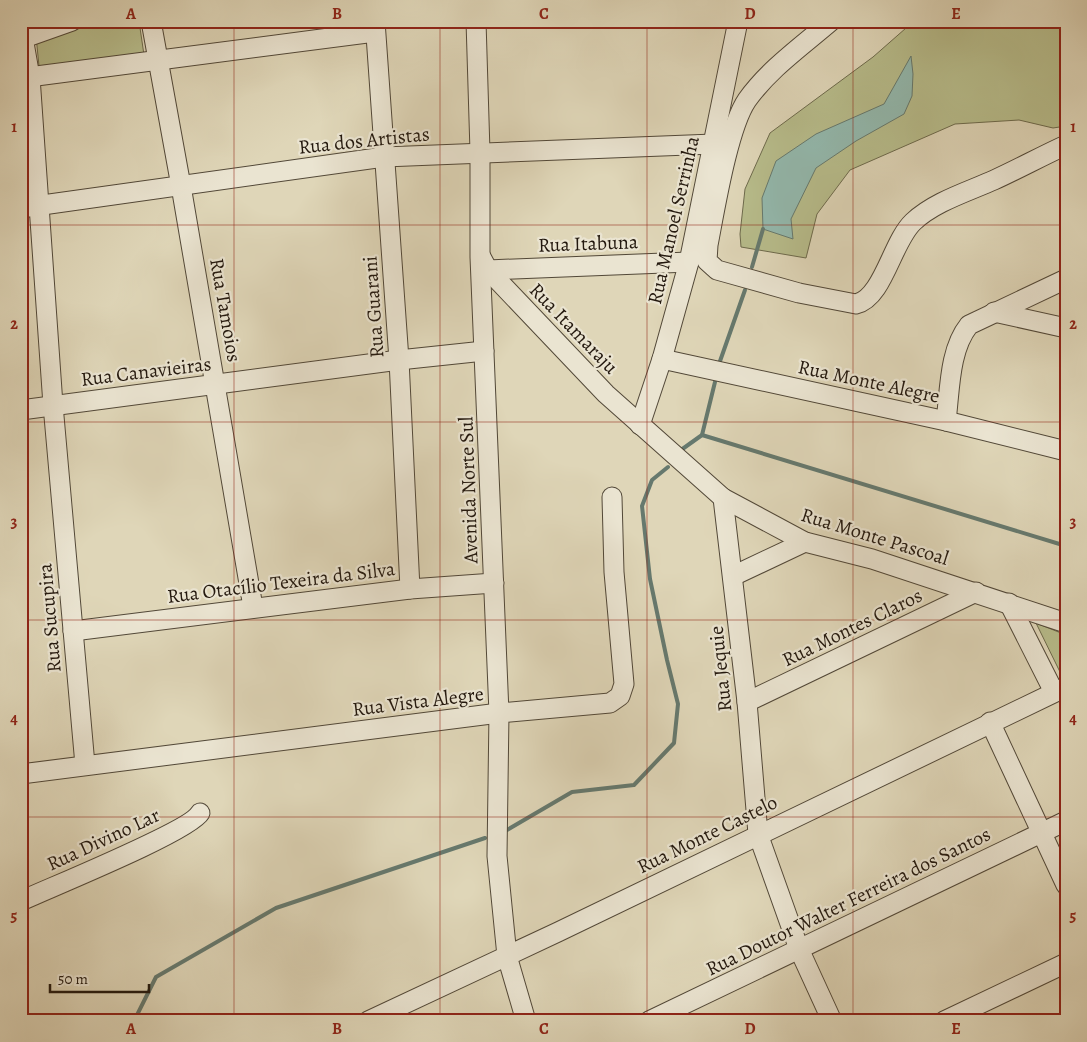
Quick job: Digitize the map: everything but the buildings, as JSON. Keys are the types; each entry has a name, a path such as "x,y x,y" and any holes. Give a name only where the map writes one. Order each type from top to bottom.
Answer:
{"street":[{"path":"23,32 72,21"},
{"name":"Rua Tamoios","path":"151,21 182,186 253,607"},
{"name":"Avenida Norte Sul","path":"476,21 484,263 484,351 499,713 497,856 507,956 526,1021"},
{"name":"Rua Manoel Serrinha","path":"640,425 662,359 690,262 738,21"},
{"path":"831,21 760,85 746,102 739,117 730,145 708,244 707,261 717,270 799,293 856,304 864,302 877,286 904,232 914,221 956,196 1066,145"},
{"path":"25,78 375,27"},
{"name":"Rua Guarani","path":"375,27 399,360 410,589"},
{"name":"Rua Sucupira","path":"23,32 25,78 40,205 53,405 85,765"},
{"name":"Rua dos Artistas","path":"21,208 384,157 714,144"},
{"name":"Rua Itabuna","path":"484,263 690,262"},
{"name":"Rua Itamaraju","path":"484,263 606,394 640,425"},
{"path":"946,421 955,354 961,334 976,319 1066,278"},
{"path":"994,312 1066,328"},
{"name":"Rua Canavieiras","path":"21,410 399,360 484,351"},
{"name":"Rua Monte Alegre","path":"662,359 946,421 1066,451"},
{"name":"Rua Monte Pascoal","path":"640,425 723,498 805,542 872,559 1066,623"},
{"name":"Rua Vista Alegre","path":"21,774 85,765 192,754 499,713 603,705 615,700 624,689 624,659 614,572 612,497"},
{"name":"Rua Jequie","path":"723,498 747,702 752,783 758,834 799,949 832,1021"},
{"path":"733,576 805,542"},
{"name":"Rua Otacílio Texeira da Silva","path":"73,631 253,607 410,589 494,583"},
{"name":"Rua Montes Claros","path":"747,702 976,592"},
{"path":"1009,603 1060,690"},
{"name":"Rua Monte Castelo","path":"368,1021 1060,690"},
{"path":"990,722 1066,885"},
{"name":"Rua Divino Lar","path":"21,901 151,843 186,825 200,813"},
{"name":"Rua Doutor Walter Ferreira dos Santos","path":"649,1021 1066,821"},
{"path":"944,1021 1066,963"}],"green space":[{"path":"77,21 139,21 144,55 39,66 36,36"},
{"path":"914,21 1066,21 1066,126 1053,128 1019,120 955,124 850,170 817,214 806,258 741,247 740,234 745,189 770,133 873,57"},
{"path":"1036,623 1066,635 1066,672 1061,674"}],"water":[{"path":"911,56 913,74 912,96 904,114 856,141 816,168 791,219 793,239 763,229 762,198 776,161 816,134 884,104"}],"waterway":[{"path":"752,267 763,229"},
{"path":"719,364 745,290"},
{"path":"681,450 702,435 715,382"},
{"path":"702,435 1066,546"},
{"path":"507,830 572,792 634,785 674,743 678,704 650,579 642,506 652,480 668,467"},
{"path":"134,1021 156,977 276,908 485,838"}]}
